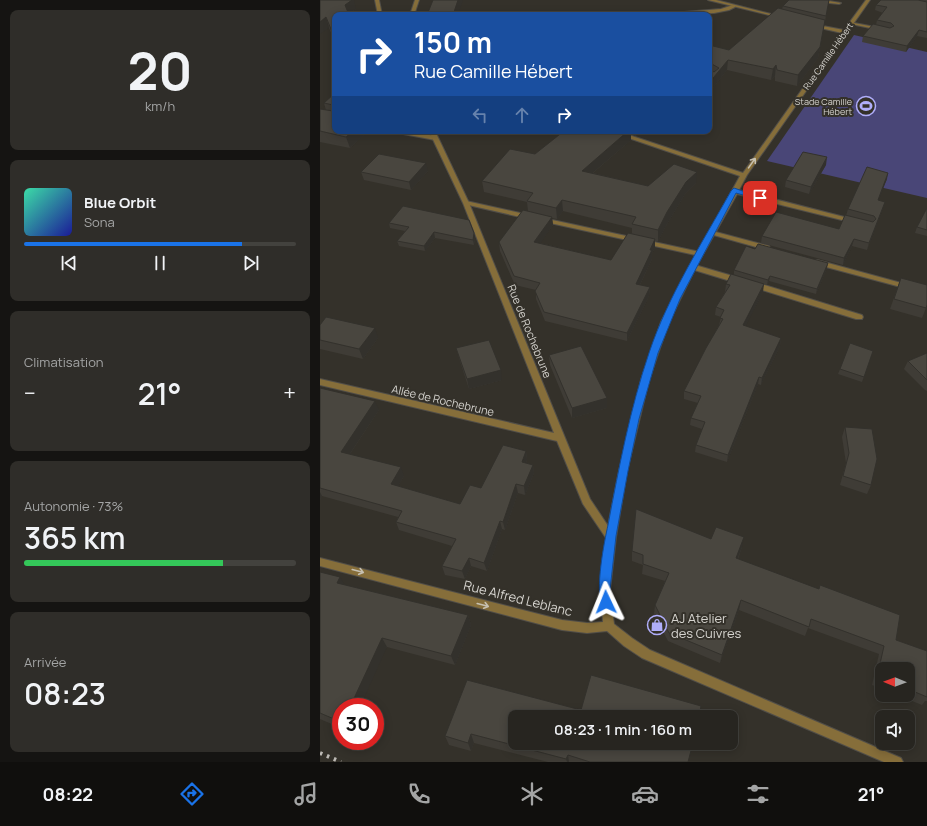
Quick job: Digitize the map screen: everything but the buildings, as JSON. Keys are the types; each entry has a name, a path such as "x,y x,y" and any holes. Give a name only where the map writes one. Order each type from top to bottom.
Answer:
{"street":[{"path":"377,0 379,12"},
{"path":"413,12 417,0"},
{"path":"710,0 785,18"},
{"path":"810,0 839,3"},
{"name":"Rue Camille Hébert","path":"609,626 605,590 611,536 623,471 645,380 665,322 693,267 744,175 868,0"},
{"path":"687,12 722,10 733,6"},
{"path":"851,23 889,31"},
{"path":"807,24 845,32"},
{"path":"620,134 744,175"},
{"name":"Rue de Rochebrune","path":"433,135 466,203 586,501 611,536"},
{"path":"734,191 863,223"},
{"path":"466,203 700,254"},
{"path":"712,233 776,250"},
{"path":"806,259 927,292"},
{"path":"693,267 859,317"},
{"name":"Allée de Rochebrune","path":"320,382 561,438"},
{"name":"Rue Alfred Leblanc","path":"320,562 562,625 587,628 609,626"},
{"path":"609,626 628,642 646,654 897,762"}],"shaded area":[{"name":"Stade Camille Hébert","path":"854,35 927,52 927,198 767,161"}],"railway":[{"path":"320,753 341,762"}],"place":[{"name":"Stade Camille Hébert","path":"866,106"},
{"name":"AJ Atelier des Cuivres","path":"657,625"}],"route":[{"path":"606,602 605,590 611,536 623,471 645,380 665,322 734,191 760,198"}]}
